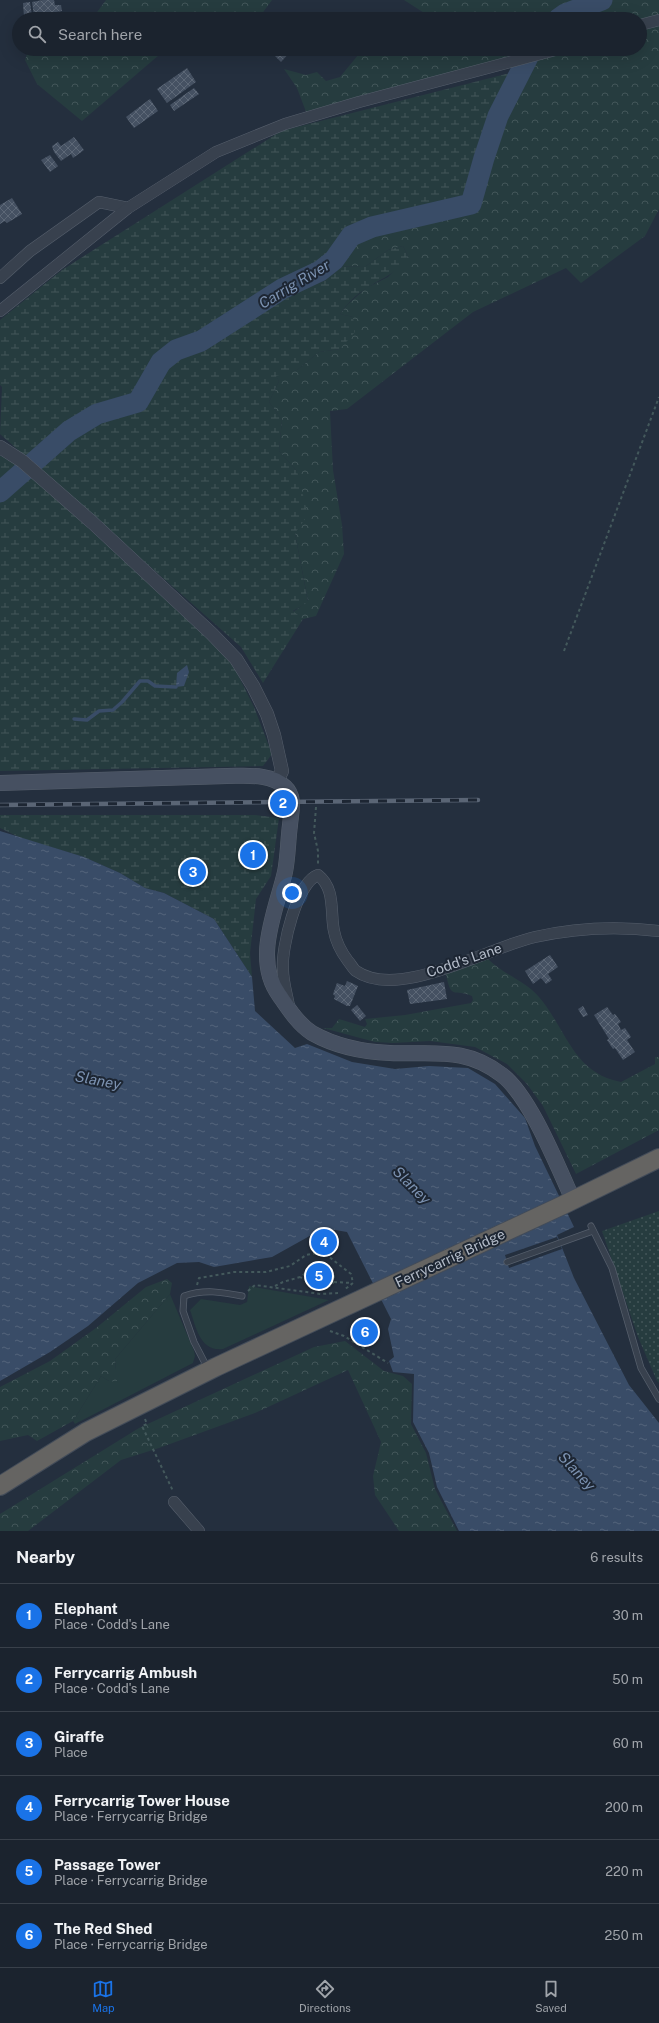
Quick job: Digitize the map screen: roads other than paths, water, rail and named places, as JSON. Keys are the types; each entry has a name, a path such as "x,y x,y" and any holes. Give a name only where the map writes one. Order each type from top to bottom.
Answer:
{"highway":[{"name":"Ferrycarrig Bridge","path":"0,1486 86,1432 209,1371 659,1158"}],"main road":[{"path":"0,783 227,776 265,777 277,781 286,787 292,795 292,809 285,870 269,936 267,967 275,990 290,1011 311,1032 348,1047 369,1052 436,1052 459,1054 485,1063 504,1076 521,1096 541,1131 568,1202"}],"street":[{"path":"647,23 659,20"},
{"path":"0,312 128,208 216,152 285,124 532,56"},
{"path":"0,278 30,252 100,202 128,208"},
{"path":"0,447 22,461 110,539 212,634 236,659 260,700 274,735 282,771 277,781"},
{"name":"Codd's Lane","path":"290,1011 283,969 285,943 288,929 306,885 312,877 318,875 324,879 332,900 334,930 343,954 355,971 380,981 392,981 434,972 533,937 563,932 638,929 659,931"},
{"path":"174,1502 199,1531"}],"lane":[{"path":"507,1262 592,1228 612,1268 641,1368 659,1399"},
{"path":"209,1371 194,1342 183,1311 184,1296 197,1291 212,1290 242,1296"}],"water":[{"path":"187,665 189,672 184,686 176,687 177,673"},
{"name":"Slaney","path":"0,831 84,857 120,873 145,888 164,893 214,919 252,977 255,1011 295,1048 307,1044 352,1062 395,1069 429,1066 468,1068 495,1084 525,1118 535,1146 574,1227 557,1235 574,1278 629,1385 659,1423 659,1531 459,1531 437,1487 429,1453 413,1422 414,1374 393,1372 389,1361 394,1357 388,1329 391,1319 347,1232 324,1228 272,1257 214,1267 199,1262 177,1263 138,1283 88,1326 50,1352 0,1381"}],"waterway":[{"name":"Carrig River","path":"570,12 602,0"},
{"name":"Carrig River","path":"0,492 69,431 97,414 138,402 161,362 176,350 201,341 282,289 320,271 334,260 351,236 372,227 471,204 498,116 528,56"},
{"path":"74,719 87,720 99,711 113,710 140,681 148,681 155,686 176,687"}],"railway":[{"path":"0,805 478,800"}],"place":[{"name":"Ferrycarrig Ambush","path":"283,803"},
{"name":"Elephant","path":"253,855"},
{"name":"Giraffe","path":"193,872"},
{"name":"Ferrycarrig Tower House","path":"324,1242"},
{"name":"Passage Tower","path":"319,1276"},
{"name":"The Red Shed","path":"365,1332"}]}
